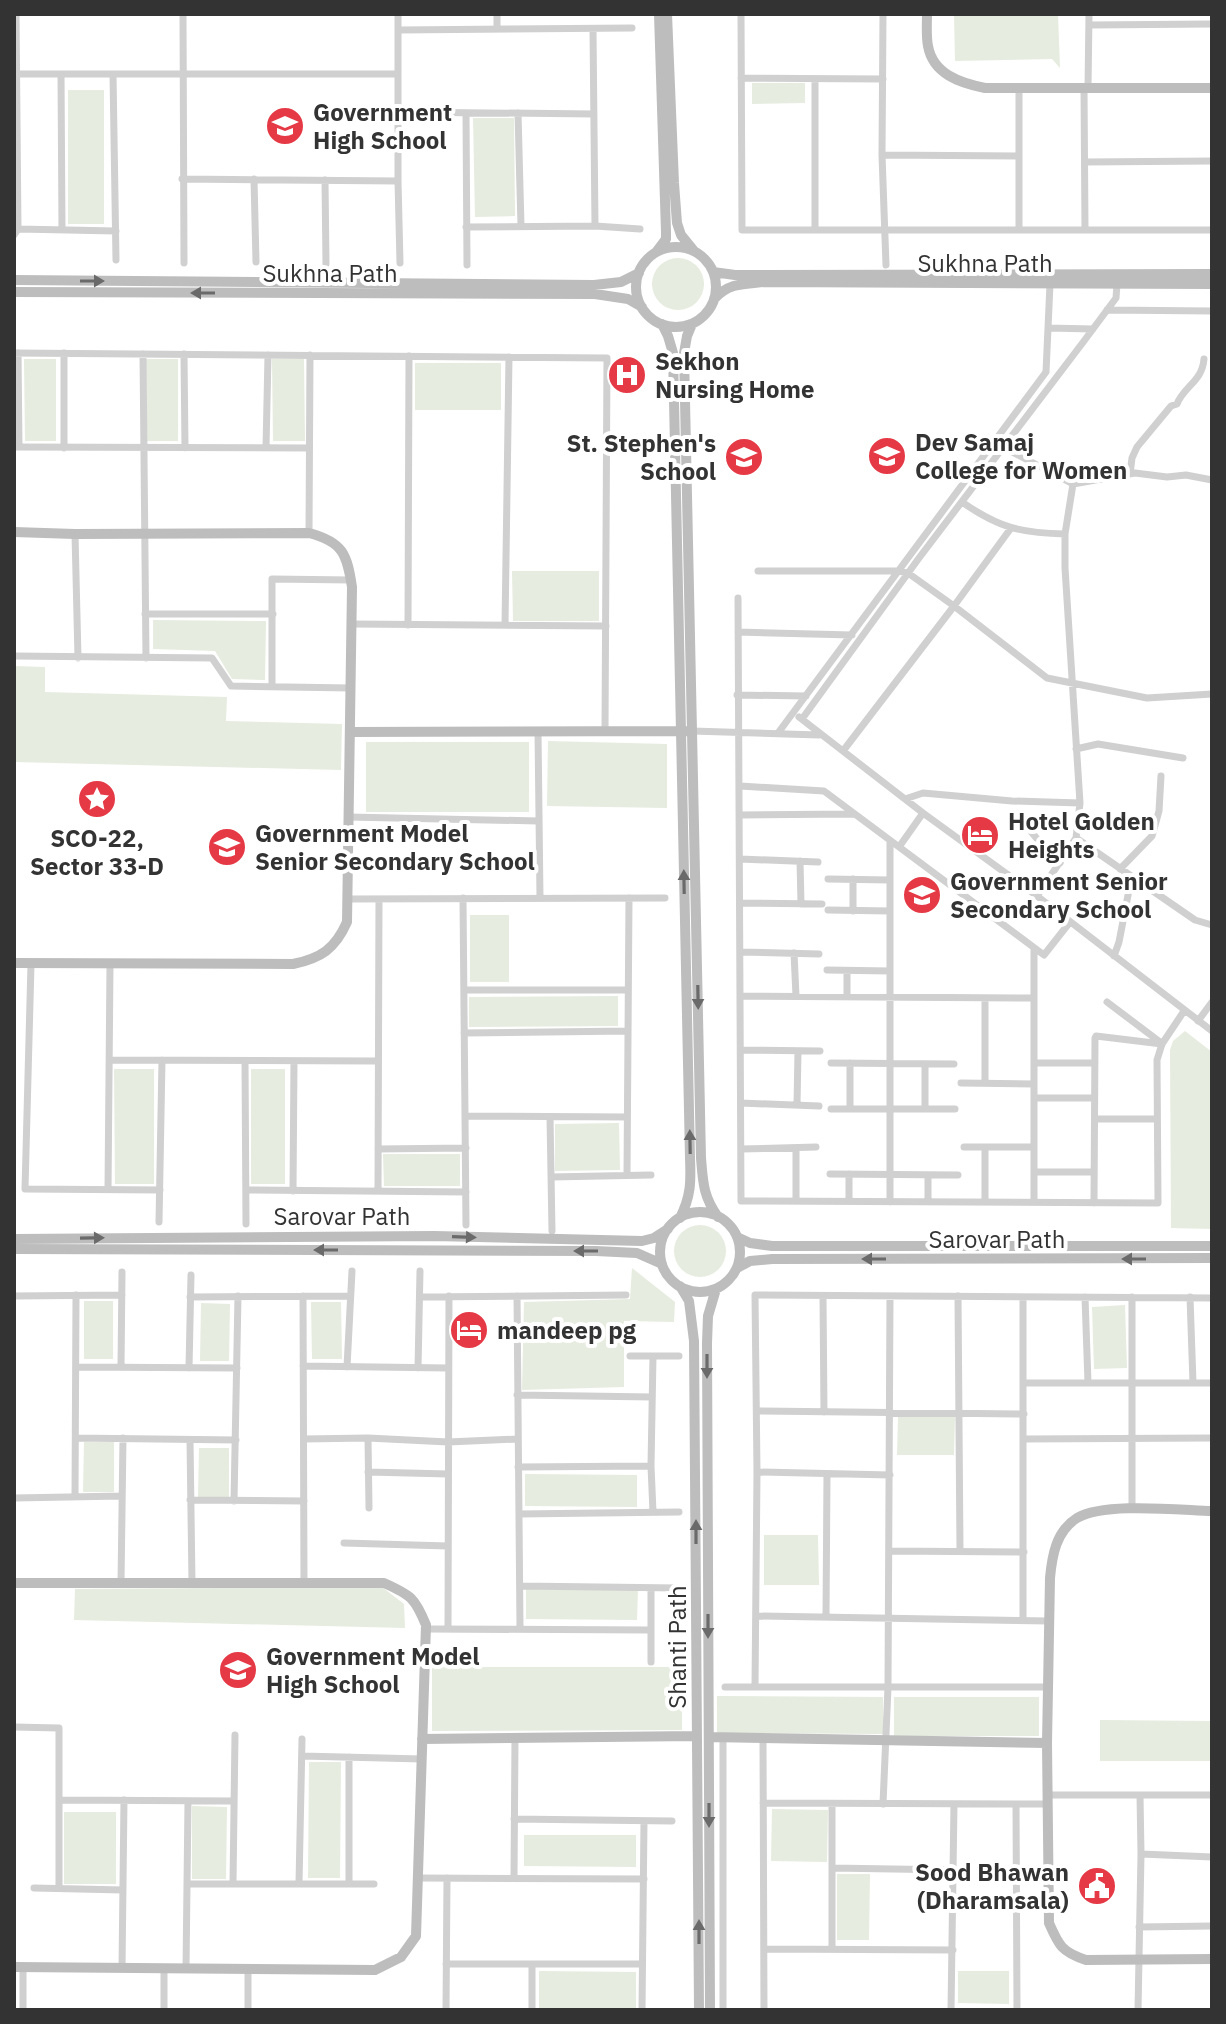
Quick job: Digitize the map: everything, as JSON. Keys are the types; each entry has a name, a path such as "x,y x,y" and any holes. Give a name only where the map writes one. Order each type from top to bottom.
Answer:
{"main road":[{"path":"656,253 666,239 659,14"},
{"path":"667,14 677,223 681,235 707,262 716,285 714,299 706,314 692,324 677,327 662,324 642,307 636,287 639,273 656,253 675,247 694,251"},
{"path":"927,14 928,45 934,62 947,75 962,83 985,88 1212,88"},
{"name":"Sukhna Path","path":"713,272 735,275 1212,274"},
{"name":"Sukhna Path","path":"14,280 594,285 621,282 639,273"},
{"name":"Sukhna Path","path":"714,299 730,287 764,282 1212,284"},
{"name":"Sukhna Path","path":"14,292 595,294 628,299 642,307"},
{"path":"662,324 673,353 686,731 701,1158 704,1192 710,1206 731,1227 739,1242 737,1268 722,1286 695,1292 680,1286 668,1276 662,1264 661,1243 668,1229 680,1218 691,1190 686,731 684,353 692,324"},
{"path":"14,532 309,533 322,536 343,551 349,564 352,624 347,922 328,951 314,959 293,964 14,963"},
{"path":"350,732 686,731"},
{"path":"680,1218 693,1213 718,1217"},
{"name":"Sarovar Path","path":"14,1239 370,1236 642,1241 668,1229"},
{"name":"Sarovar Path","path":"737,1237 750,1243 772,1246 1212,1246"},
{"name":"Sarovar Path","path":"14,1249 596,1251 637,1253 662,1264"},
{"name":"Sarovar Path","path":"737,1268 750,1261 772,1259 1212,1258"},
{"name":"Shanti Path","path":"680,1286 689,1301 694,1341 703,1736"},
{"name":"Shanti Path","path":"699,2010 707,1330 716,1289"},
{"path":"1212,1511 1098,1511 1077,1519 1060,1535 1052,1553 1050,1578 1047,1743 1049,1923 1059,1945 1069,1955 1086,1960 1212,1959"},
{"path":"14,1583 384,1583 416,1601 426,1629 416,1936 401,1957 375,1970 19,1967"},
{"path":"703,1736 710,2010"},
{"path":"422,1739 703,1736 1047,1743"}],"street":[{"path":"16,14 16,232 116,231"},
{"path":"183,14 184,263"},
{"path":"398,14 400,263"},
{"path":"497,14 497,29"},
{"path":"741,14 742,230 1212,230"},
{"path":"883,14 882,155 886,265"},
{"path":"1085,230 1089,14"},
{"path":"1089,25 1212,24"},
{"path":"399,30 632,28"},
{"path":"593,29 595,226"},
{"path":"16,74 398,74"},
{"path":"61,74 62,230"},
{"path":"113,74 116,260"},
{"path":"741,78 883,79"},
{"path":"815,79 815,230"},
{"path":"1019,88 1019,230"},
{"path":"399,112 594,114"},
{"path":"466,113 467,265"},
{"path":"518,113 521,226"},
{"path":"882,155 1019,156"},
{"path":"1085,162 1212,161"},
{"path":"182,179 398,181"},
{"path":"254,179 256,262"},
{"path":"325,180 326,264"},
{"path":"466,227 595,226 640,229"},
{"path":"778,733 1046,372 1050,284"},
{"path":"802,719 1116,298 1117,284"},
{"path":"1107,310 1212,311"},
{"path":"1048,328 1093,329"},
{"path":"309,448 17,447 16,353 607,358 605,731"},
{"path":"64,353 64,448"},
{"path":"143,354 146,658"},
{"path":"184,354 185,448"},
{"path":"266,448 268,355"},
{"path":"309,533 310,355"},
{"path":"408,625 409,356"},
{"path":"505,625 509,357"},
{"path":"1130,474 1137,447 1195,382 1203,370 1204,359"},
{"path":"1003,447 1073,484 1130,474 1186,475 1212,480"},
{"path":"1037,896 1076,838 1080,803 1065,568 1065,534 1073,484"},
{"path":"962,502 1011,528 1034,534 1065,534"},
{"path":"843,751 1011,528"},
{"path":"75,534 78,658"},
{"path":"758,571 908,573 1047,678 1147,698 1212,694"},
{"path":"272,687 272,579 351,580"},
{"path":"738,598 741,1201 1158,1203 1157,1060 1162,1044 1184,1011"},
{"path":"145,614 273,614"},
{"path":"352,624 606,626"},
{"path":"738,632 852,635"},
{"path":"14,656 212,658 231,686 351,688"},
{"path":"737,695 806,696"},
{"path":"794,713 1212,1031"},
{"path":"686,731 822,735"},
{"path":"538,732 540,898"},
{"path":"1076,749 1098,744 1183,758"},
{"path":"1120,869 1152,836 1159,811 1161,776"},
{"path":"740,786 824,791 1044,955 1070,922"},
{"path":"905,799 923,793 1080,803"},
{"path":"899,847 923,813"},
{"path":"740,815 855,814"},
{"path":"348,817 538,821"},
{"path":"1029,829 1060,863"},
{"path":"1076,838 1195,920 1212,925"},
{"path":"890,842 890,1202"},
{"path":"740,859 818,862"},
{"path":"800,861 801,904"},
{"path":"1114,956 1134,878"},
{"path":"828,879 890,880"},
{"path":"853,879 853,911"},
{"path":"463,898 466,1225"},
{"path":"627,1175 629,898"},
{"path":"348,899 665,898"},
{"path":"378,1191 379,899"},
{"path":"740,903 890,911"},
{"path":"1034,949 1034,1202"},
{"path":"740,952 819,954"},
{"path":"794,953 796,996"},
{"path":"31,964 25,1189 160,1190"},
{"path":"108,1189 110,965"},
{"path":"827,970 890,971"},
{"path":"847,971 847,997"},
{"path":"464,990 628,990"},
{"path":"741,996 1034,998"},
{"path":"985,998 985,1083"},
{"path":"1107,1002 1162,1044"},
{"path":"1198,1021 1212,1002"},
{"path":"464,1033 628,1031"},
{"path":"1094,1203 1096,1036 1162,1044"},
{"path":"741,1050 820,1051"},
{"path":"797,1105 798,1051"},
{"path":"110,1060 378,1061"},
{"path":"159,1222 162,1060"},
{"path":"245,1061 246,1224"},
{"path":"293,1191 294,1061"},
{"path":"831,1063 954,1064"},
{"path":"850,1063 850,1109"},
{"path":"1034,1063 1095,1063"},
{"path":"925,1064 925,1109"},
{"path":"961,1083 1034,1084"},
{"path":"1034,1098 1094,1098"},
{"path":"741,1103 819,1106"},
{"path":"831,1109 955,1109"},
{"path":"465,1116 627,1117"},
{"path":"550,1117 552,1231"},
{"path":"1095,1119 1157,1119"},
{"path":"741,1149 816,1147"},
{"path":"964,1147 1034,1147"},
{"path":"985,1147 985,1202"},
{"path":"378,1149 466,1148"},
{"path":"796,1148 796,1201"},
{"path":"1034,1172 1094,1172"},
{"path":"830,1174 958,1175"},
{"path":"849,1174 849,1201"},
{"path":"551,1177 651,1175"},
{"path":"928,1175 928,1202"},
{"path":"246,1190 466,1192"},
{"path":"347,1367 352,1271"},
{"path":"418,1368 420,1271"},
{"path":"121,1367 122,1272"},
{"path":"189,1368 191,1275"},
{"path":"75,1497 76,1295"},
{"path":"14,1296 122,1295"},
{"path":"420,1297 626,1295"},
{"path":"755,1687 755,1295 1212,1298"},
{"path":"234,1501 238,1296"},
{"path":"303,1296 304,1583"},
{"path":"190,1297 350,1296"},
{"path":"448,1629 449,1296"},
{"path":"517,1296 520,1628"},
{"path":"823,1296 824,1412"},
{"path":"883,1804 889,1618 890,1296"},
{"path":"958,1296 960,1551"},
{"path":"1023,1297 1023,1620"},
{"path":"1085,1297 1088,1383"},
{"path":"1132,1297 1132,1509"},
{"path":"1190,1297 1193,1383"},
{"path":"630,1356 679,1356"},
{"path":"653,1356 653,1512"},
{"path":"303,1366 448,1368"},
{"path":"76,1367 237,1368"},
{"path":"1024,1383 1212,1383"},
{"path":"517,1395 652,1397"},
{"path":"757,1411 1024,1414"},
{"path":"76,1438 236,1440"},
{"path":"121,1583 123,1438"},
{"path":"368,1438 369,1508"},
{"path":"1024,1439 1212,1438"},
{"path":"304,1439 448,1442 518,1439"},
{"path":"190,1440 192,1583"},
{"path":"518,1467 651,1466"},
{"path":"368,1472 448,1474"},
{"path":"757,1472 890,1475"},
{"path":"826,1617 827,1474"},
{"path":"14,1498 122,1496"},
{"path":"190,1500 304,1501"},
{"path":"519,1514 679,1512"},
{"path":"344,1543 448,1546"},
{"path":"889,1551 1024,1552"},
{"path":"520,1586 678,1588"},
{"path":"651,1588 651,1662"},
{"path":"756,1616 1049,1621"},
{"path":"426,1629 650,1630"},
{"path":"725,1687 1048,1687"},
{"path":"14,1727 59,1728 59,1888"},
{"path":"233,1884 235,1735"},
{"path":"723,1737 723,2010"},
{"path":"514,1878 515,1738"},
{"path":"763,1738 764,2010"},
{"path":"299,1884 302,1739"},
{"path":"302,1756 422,1759"},
{"path":"349,1757 349,1884"},
{"path":"1138,2010 1140,1795"},
{"path":"763,1803 1016,1804 1048,1799 1212,1795"},
{"path":"60,1800 234,1801"},
{"path":"122,1968 124,1800"},
{"path":"186,1969 188,1801"},
{"path":"832,1804 832,1949"},
{"path":"951,2010 954,1804"},
{"path":"1016,1804 1017,2010"},
{"path":"514,1819 672,1821"},
{"path":"642,2010 644,1821"},
{"path":"1141,1854 1212,1857"},
{"path":"832,1868 954,1870"},
{"path":"418,1878 644,1879"},
{"path":"446,2010 447,1878"},
{"path":"187,1884 374,1884"},
{"path":"34,1888 123,1890"},
{"path":"1139,1927 1212,1926"},
{"path":"764,1949 953,1950"},
{"path":"446,1964 642,1964"},
{"path":"532,1964 532,2010"},
{"path":"19,1967 23,2010"},
{"path":"164,1969 164,2010"},
{"path":"248,1969 248,2010"}],"shaded area":[{"path":"954,14 1058,14 1060,68 1052,59 955,61"},
{"path":"752,83 805,83 805,103 752,104"},
{"path":"68,90 104,90 104,224 68,224"},
{"path":"473,118 514,118 515,216 475,217"},
{"path":"678,258 697,265 704,284 697,303 678,310 659,303 652,284 659,265"},
{"path":"24,359 56,359 56,441 25,441"},
{"path":"146,359 178,359 178,441 147,441"},
{"path":"272,359 304,359 305,441 273,441"},
{"path":"415,363 501,363 501,410 415,410"},
{"path":"512,571 599,571 599,621 513,621"},
{"path":"153,620 266,621 265,680 232,679 215,651 153,649"},
{"path":"14,666 45,667 45,692 227,697 226,721 342,724 341,770 14,762"},
{"path":"548,741 667,744 667,808 547,806"},
{"path":"366,742 529,742 529,812 366,812"},
{"path":"470,915 509,915 509,982 470,982"},
{"path":"618,996 618,1026 469,1027 469,997"},
{"path":"1185,1031 1212,1052 1212,1229 1171,1228 1170,1050 1173,1041"},
{"path":"114,1069 154,1069 154,1184 115,1184"},
{"path":"251,1069 285,1069 285,1184 251,1184"},
{"path":"619,1123 620,1170 555,1171 555,1124"},
{"path":"383,1154 460,1154 460,1186 384,1186"},
{"path":"700,1225 719,1232 726,1251 719,1270 700,1277 681,1270 674,1251 681,1232"},
{"path":"632,1268 675,1302 674,1322 624,1321 624,1387 522,1390 524,1302 630,1299"},
{"path":"84,1301 113,1301 113,1359 84,1359"},
{"path":"311,1302 341,1302 342,1359 312,1359"},
{"path":"201,1303 230,1304 229,1361 200,1361"},
{"path":"1125,1305 1127,1368 1094,1369 1092,1307"},
{"path":"898,1417 955,1417 954,1455 897,1455"},
{"path":"84,1442 114,1442 114,1492 83,1492"},
{"path":"199,1448 229,1448 229,1498 198,1497"},
{"path":"525,1474 637,1475 637,1507 525,1506"},
{"path":"764,1535 818,1535 819,1585 764,1585"},
{"path":"382,1587 404,1604 405,1628 74,1620 75,1589"},
{"path":"526,1587 638,1588 637,1620 526,1619"},
{"path":"432,1667 682,1667 682,1730 432,1731"},
{"path":"717,1696 883,1697 883,1734 717,1733"},
{"path":"894,1697 1039,1697 1039,1736 894,1736"},
{"path":"1100,1720 1212,1721 1212,1761 1100,1761"},
{"path":"309,1762 341,1762 340,1878 308,1878"},
{"path":"192,1806 227,1807 226,1879 192,1879"},
{"path":"772,1809 828,1810 827,1862 771,1861"},
{"path":"64,1812 116,1812 116,1884 64,1884"},
{"path":"524,1835 636,1835 636,1867 524,1866"},
{"path":"837,1874 870,1874 869,1940 837,1940"},
{"path":"539,1971 636,1972 636,2010 539,2010"},
{"path":"958,1971 1009,1971 1009,2004 958,2003"}],"place":[{"name":"Government High School","path":"285,126"},
{"name":"Sekhon Nursing Home","path":"627,375"},
{"name":"Dev Samaj College for Women","path":"887,456"},
{"name":"St. Stephen's School","path":"744,457"},
{"name":"SCO-22, Sector 33-D","path":"97,799"},
{"name":"Hotel Golden Heights","path":"980,835"},
{"name":"Government Model Senior Secondary School","path":"227,847"},
{"name":"Government Senior Secondary School","path":"922,895"},
{"name":"mandeep pg","path":"469,1330"},
{"name":"Government Model High School","path":"238,1670"},
{"name":"Sood Bhawan (Dharamsala)","path":"1097,1886"}]}
